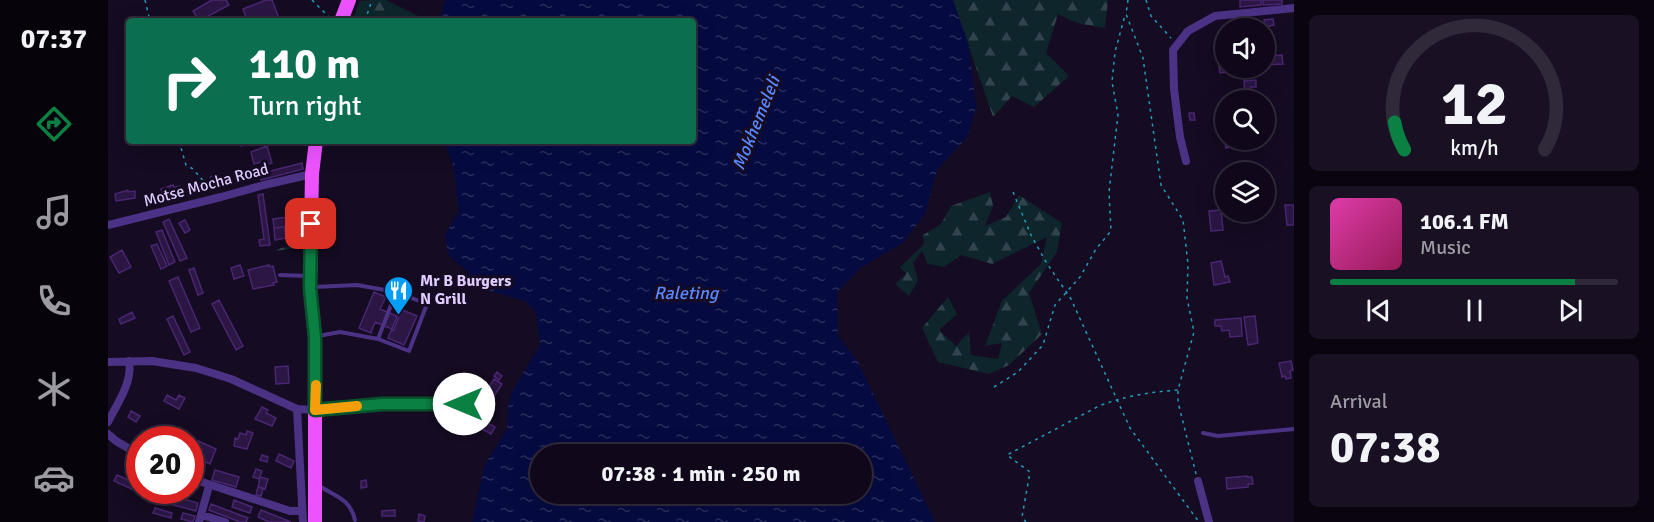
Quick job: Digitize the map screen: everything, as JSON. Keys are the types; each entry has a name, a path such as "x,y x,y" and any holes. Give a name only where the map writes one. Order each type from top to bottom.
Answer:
{"main road":[{"path":"342,18 349,0"},
{"path":"315,522 315,337 310,282 312,174 316,144"}],"street":[{"path":"1186,160 1180,137 1174,89 1173,50 1188,31 1215,16 1294,8"},
{"name":"Motse Mocha Road","path":"108,225 264,184 312,174"},
{"path":"108,422 127,384 129,361"},
{"path":"108,362 152,361 196,368 231,379 297,409 315,410"},
{"path":"297,409 303,522"},
{"path":"108,434 126,447"},
{"path":"1198,481 1209,522"},
{"path":"204,484 290,511 302,511"},
{"path":"209,486 200,518 225,522"}],"lane":[{"path":"280,275 310,282 357,285 396,292 427,304 409,351 378,339 340,332 315,337"},
{"path":"378,339 396,292"},
{"path":"315,410 382,404 464,404"},
{"path":"1203,433 1218,436 1294,429"},
{"path":"315,483 342,499 352,510 355,520"}],"path":[{"path":"145,0 149,18"},
{"path":"312,0 330,18"},
{"path":"365,18 372,0"},
{"path":"994,387 1018,372 1043,345 1055,305 1080,277 1096,249 1111,231 1109,192 1118,115 1112,82 1115,52 1128,0"},
{"path":"1146,0 1151,16 1172,39 1175,48"},
{"path":"1126,14 1143,58 1161,185 1183,220 1188,264 1187,298 1194,332 1178,390 1178,402 1198,481"},
{"path":"180,144 186,165 221,197"},
{"path":"1013,192 1031,235 1067,293 1130,428 1199,522"},
{"path":"1026,522 1022,517 1030,472 1007,455 1099,406 1138,394 1178,390"}],"green space":[{"path":"386,0 422,18 353,18 360,1"},
{"path":"953,0 1108,0 1105,28 1077,23 1058,14 1046,53 1069,76 1034,107 1012,96 993,117"},
{"path":"990,192 993,206 985,226 1006,217 1019,195 1062,223 1057,252 1029,293 1042,334 1009,365 989,374 938,362 922,328 948,297 957,314 939,330 956,346 969,332 971,355 998,359 1002,343 985,346 1002,301 1041,264 1047,237 992,264 961,255 944,267 928,264 922,251 913,263 918,280 909,296 895,284 906,274 900,267 924,244 923,235 941,224 951,206"},
{"path":"301,229 301,247 276,251 289,247 287,241 290,239 291,231"}],"water":[{"name":"Raleting","path":"445,0 953,0 969,46 976,107 968,136 937,170 925,214 903,243 860,268 837,292 838,336 858,362 935,522 472,522 485,464 507,429 508,407 512,392 540,345 536,312 525,301 470,285 467,271 448,255 445,235 459,210 453,166 445,144 696,144 696,18 441,18"}],"building":[{"path":"212,0 226,0 229,5 205,18 197,18 193,11"},
{"path":"272,0 279,18 246,18 243,9"},
{"path":"1240,0 1261,0 1261,5 1240,7"},
{"path":"1263,0 1282,0 1282,4 1263,5"},
{"path":"1275,55 1282,55 1283,64 1275,64"},
{"path":"1256,80 1256,87 1244,90 1244,81"},
{"path":"1189,113 1194,113 1195,120 1190,120"},
{"path":"267,146 272,163 266,165 265,161 254,164 251,152"},
{"path":"302,163 303,169 261,180 259,174"},
{"path":"214,176 218,180 214,184 210,180"},
{"path":"173,185 174,187 180,186 181,193 162,195 161,189"},
{"path":"128,190 128,192 135,191 135,198 116,201 115,194"},
{"path":"263,194 270,245 260,246 259,240 264,239 258,195"},
{"path":"1285,205 1294,205 1294,225 1287,225"},
{"path":"1215,210 1215,222 1222,222 1223,230 1211,231 1209,211"},
{"path":"288,217 290,226 274,228 273,219"},
{"path":"169,219 187,258 180,261 163,222"},
{"path":"185,220 190,230 185,233 179,223"},
{"path":"284,227 286,238 275,240 274,228"},
{"path":"162,230 175,262 169,265 156,232"},
{"path":"157,244 167,266 161,269 151,246"},
{"path":"122,250 131,267 119,273 110,257"},
{"path":"1221,261 1225,277 1228,276 1230,282 1214,285 1211,263"},
{"path":"240,265 244,276 234,279 231,268"},
{"path":"269,265 269,267 273,266 277,282 273,283 274,285 253,289 248,270"},
{"path":"194,268 203,293 198,295 189,270"},
{"path":"178,277 200,328 191,332 169,281"},
{"path":"374,292 386,297 380,309 399,317 394,330 375,322 371,333 359,328"},
{"path":"219,300 243,346 236,350 212,304"},
{"path":"400,309 417,316 404,345 388,338"},
{"path":"132,312 135,318 121,324 119,319"},
{"path":"173,316 190,352 184,355 167,319"},
{"path":"1255,316 1258,343 1248,345 1244,317"},
{"path":"1241,318 1242,336 1230,337 1229,330 1222,331 1221,326 1215,326 1215,320"},
{"path":"1291,361 1293,370 1290,371 1291,378 1286,379 1285,376 1282,377 1279,363"},
{"path":"288,366 289,383 276,384 275,367"},
{"path":"497,372 502,376 499,380 494,376"},
{"path":"494,379 502,384 489,404 481,399"},
{"path":"167,395 176,400 179,395 185,398 179,409 164,401"},
{"path":"479,400 485,404 482,410 476,407"},
{"path":"262,407 268,410 266,413 276,418 272,426 255,419"},
{"path":"477,409 487,414 484,421 495,427 491,434 480,428 478,431 468,426"},
{"path":"131,411 140,416 136,422 128,417"},
{"path":"247,431 253,433 247,449 234,446 235,438 238,439 240,433 246,435"},
{"path":"204,444 216,449 210,464 204,461"},
{"path":"279,454 294,461 291,468 276,461"},
{"path":"262,455 268,457 267,462 260,460"},
{"path":"256,469 262,471 259,479 253,477"},
{"path":"215,470 239,477 236,487 212,480"},
{"path":"117,475 126,479 126,486 114,481"},
{"path":"260,477 268,479 265,489 258,487"},
{"path":"1252,477 1253,484 1248,484 1248,487 1227,489 1226,478"},
{"path":"366,480 367,487 361,488 361,481"},
{"path":"258,487 263,488 261,496 256,495"},
{"path":"234,500 252,507 250,513 232,507"},
{"path":"170,504 198,504 196,511"},
{"path":"211,504 248,518 246,522 240,522 209,510"},
{"path":"155,508 172,513 171,518 153,513"},
{"path":"261,510 291,522 269,522 258,517"},
{"path":"395,510 395,516 382,516 382,511"},
{"path":"183,513 195,516 193,522 181,519"},
{"path":"419,514 425,516 424,522 418,521"}],"slow traffic":[{"path":"316,385 315,410 357,406"}],"place":[{"name":"Mr B Burgers N Grill","path":"399,316"}],"route":[{"path":"311,224 310,288 315,337 315,410 382,404 464,404"}],"water label":[{"name":"Mokhemeleli","path":"756,123"}]}
